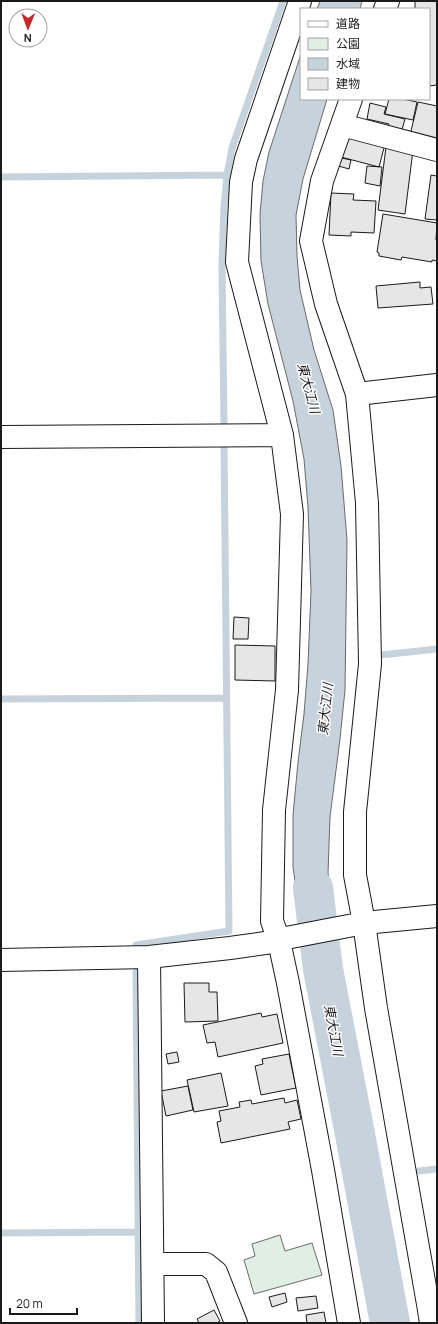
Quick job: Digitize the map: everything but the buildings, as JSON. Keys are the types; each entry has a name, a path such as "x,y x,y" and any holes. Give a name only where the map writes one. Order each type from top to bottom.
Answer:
{"street":[{"path":"300,1 246,159 241,182 237,262 282,435 292,514 287,690 274,810 272,921 282,940 288,983 323,1170 349,1323"},
{"path":"351,100 322,181 311,242 326,304 357,394 367,503 370,656 355,812 355,875 360,925 432,1310"},
{"path":"342,125 437,150"},
{"path":"357,394 437,385"},
{"path":"1,437 282,435"},
{"path":"1,960 149,957 230,948 360,925 437,916"},
{"path":"149,957 153,1323"},
{"path":"153,1264 206,1264 216,1272 236,1323"}],"green space":[{"path":"280,1235 285,1251 312,1243 322,1275 254,1294 244,1260 255,1256 252,1244"}],"water":[{"path":"320,1 362,1 360,8 317,8"},
{"path":"300,57 300,100 327,100 303,179 296,215 300,290 314,350 333,410 341,466 347,540 345,690 330,817 328,873 336,924 302,931 293,867 293,815 308,664 311,591 308,507 304,459 293,401 268,304 261,261 260,214 263,181 269,152"}],"waterway":[{"path":"224,426 222,265 224,207 227,175 232,148 283,1"},
{"path":"1,177 227,175"},
{"path":"136,945 229,931 224,443"},
{"path":"381,655 437,649"},
{"path":"1,699 226,698"},
{"name":"東大江川","path":"313,888 323,969 390,1323"},
{"path":"136,972 139,1323"},
{"path":"419,1171 437,1169"},
{"path":"1,1233 138,1232"}]}
